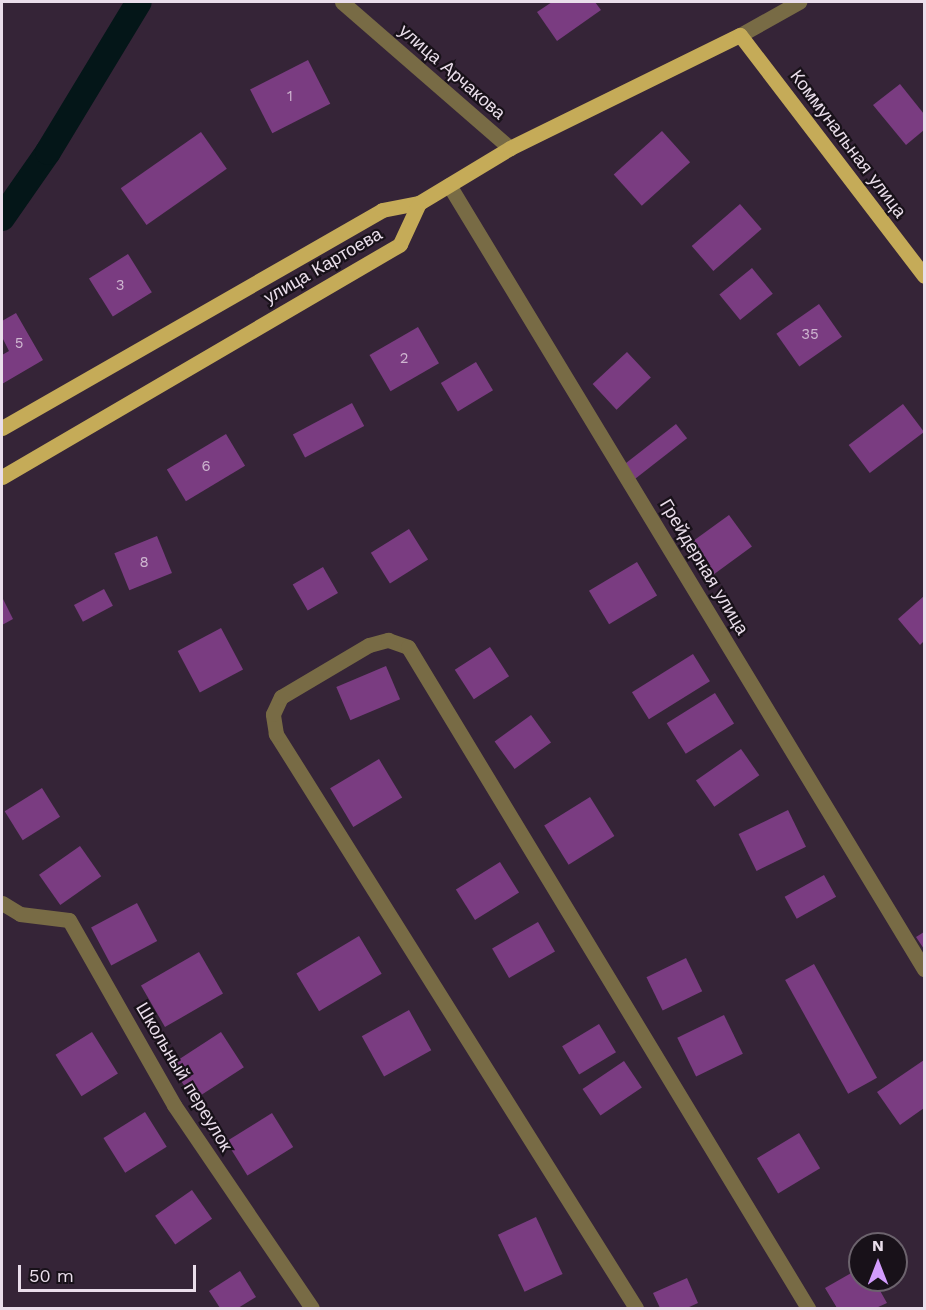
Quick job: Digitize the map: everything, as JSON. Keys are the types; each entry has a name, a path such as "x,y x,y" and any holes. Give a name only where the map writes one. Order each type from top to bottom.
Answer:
{"main road":[{"path":"419,203 510,148 740,35"},
{"name":"Коммунальная улица","path":"740,35 924,276"},
{"name":"улица Картоева","path":"2,428 381,210 419,203"},
{"name":"улица Картоева","path":"2,477 400,244 419,203"}],"street":[{"name":"улица Арчакова","path":"342,2 510,148"},
{"path":"740,35 799,2"},
{"name":"Грейдерная улица","path":"449,185 924,969"},
{"path":"636,1308 276,734 273,714 281,697 369,645 388,640 408,647 808,1308"},
{"name":"Школьный переулок","path":"2,903 20,914 69,920 174,1105 312,1308"}],"building":[{"path":"552,2 595,2 601,10 557,41 537,12"},
{"path":"308,60 330,104 272,133 250,90"},
{"path":"900,84 924,114 924,130 906,145 873,105"},
{"path":"662,131 690,162 642,206 614,174"},
{"path":"201,132 227,169 147,225 121,188"},
{"path":"740,204 762,229 713,271 692,246"},
{"path":"128,254 152,292 113,317 89,278"},
{"path":"752,268 773,294 740,320 719,294"},
{"path":"819,304 842,337 799,367 776,334"},
{"path":"16,313 43,360 2,384 2,355 9,351 2,337 2,321"},
{"path":"418,327 439,363 391,391 370,355"},
{"path":"627,352 651,378 616,410 593,384"},
{"path":"476,362 493,390 458,411 441,383"},
{"path":"352,403 364,426 305,457 293,434"},
{"path":"903,404 924,432 870,473 849,445"},
{"path":"676,424 687,438 634,479 623,465"},
{"path":"226,434 245,466 186,501 167,470"},
{"path":"729,515 752,547 707,579 685,547"},
{"path":"409,529 428,560 390,583 371,553"},
{"path":"157,536 172,573 129,590 114,553"},
{"path":"637,562 657,595 609,624 589,591"},
{"path":"323,567 338,593 308,610 293,584"},
{"path":"104,589 113,606 83,622 74,605"},
{"path":"924,596 924,641 920,645 898,619"},
{"path":"2,597 13,619 2,625"},
{"path":"221,628 243,669 200,693 178,651"},
{"path":"490,647 509,676 474,699 455,670"},
{"path":"693,654 710,681 649,719 632,692"},
{"path":"386,666 400,699 350,720 336,687"},
{"path":"715,693 734,724 686,754 667,723"},
{"path":"531,715 551,743 515,769 495,741"},
{"path":"741,749 759,775 714,807 696,781"},
{"path":"379,759 402,798 353,827 330,788"},
{"path":"42,788 60,817 23,840 5,811"},
{"path":"590,797 614,836 569,865 544,826"},
{"path":"788,810 806,847 757,871 739,834"},
{"path":"80,846 101,876 60,905 39,875"},
{"path":"500,862 519,893 475,920 456,890"},
{"path":"824,875 836,897 797,919 785,897"},
{"path":"137,903 157,941 111,965 91,927"},
{"path":"538,922 555,951 509,978 492,948"},
{"path":"924,932 924,949 916,937"},
{"path":"359,936 382,974 319,1011 296,974"},
{"path":"199,952 223,994 165,1027 141,986"},
{"path":"686,958 702,991 663,1011 646,977"},
{"path":"814,964 877,1078 848,1094 785,980"},
{"path":"409,1010 431,1050 384,1076 362,1036"},
{"path":"724,1015 743,1054 696,1076 677,1038"},
{"path":"599,1024 616,1052 579,1074 562,1046"},
{"path":"92,1032 118,1074 81,1096 56,1055"},
{"path":"221,1032 244,1067 194,1100 171,1065"},
{"path":"924,1060 924,1108 900,1125 877,1092"},
{"path":"624,1061 642,1088 600,1115 583,1089"},
{"path":"145,1112 167,1147 125,1173 103,1138"},
{"path":"272,1113 293,1147 247,1176 226,1142"},
{"path":"799,1133 820,1168 778,1193 757,1158"},
{"path":"192,1190 212,1219 175,1244 155,1216"},
{"path":"536,1217 563,1274 525,1292 498,1235"},
{"path":"240,1271 256,1297 238,1308 220,1308 209,1291"},
{"path":"848,1275 848,1292 881,1292 887,1303 876,1308 837,1308 825,1288"},
{"path":"687,1278 698,1303 687,1308 660,1308 653,1293"}],"waterway":[{"path":"2,218 48,152 139,2"}]}
